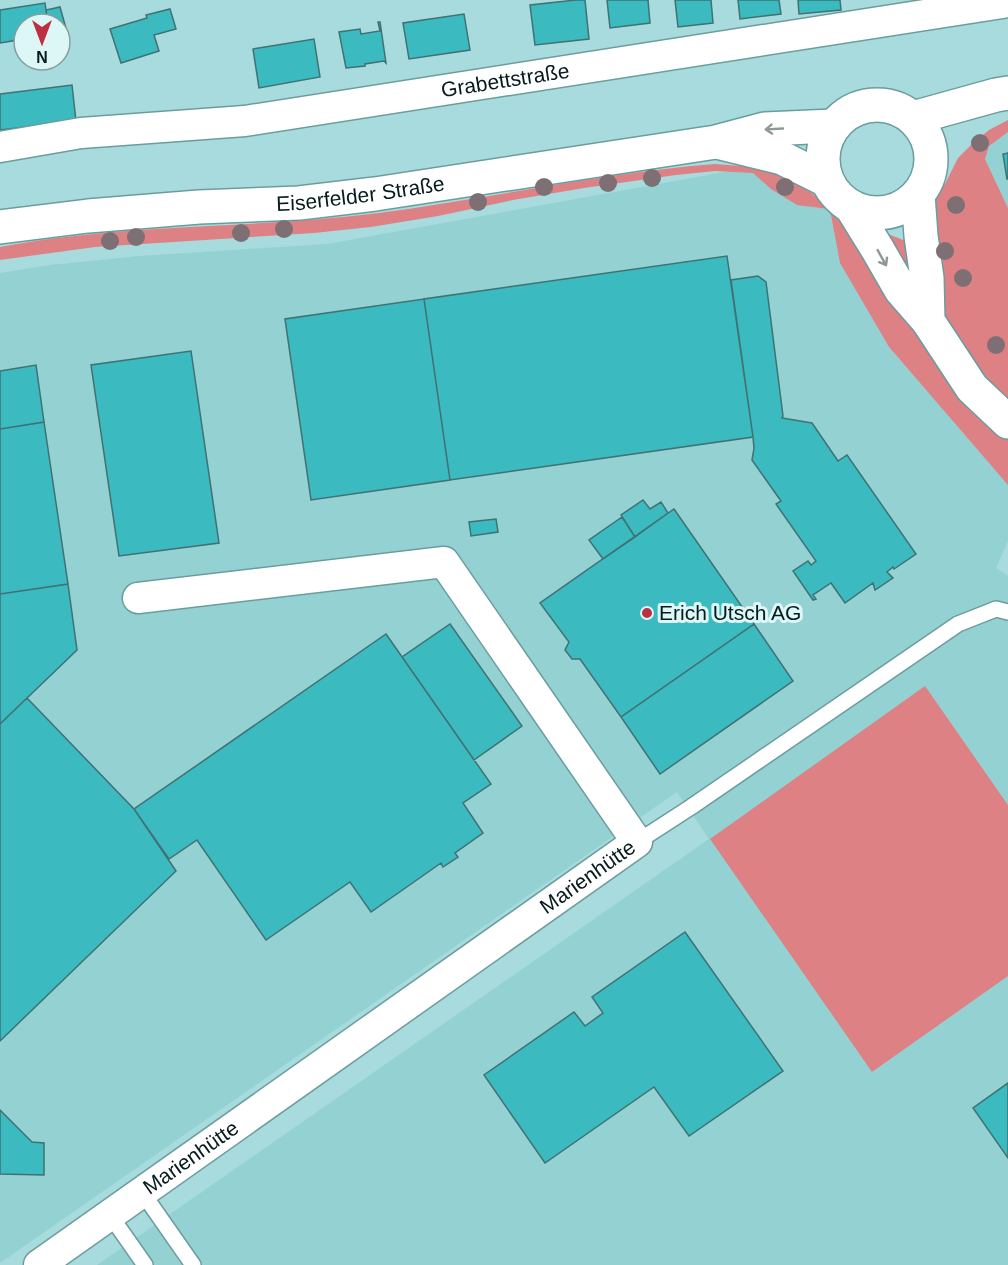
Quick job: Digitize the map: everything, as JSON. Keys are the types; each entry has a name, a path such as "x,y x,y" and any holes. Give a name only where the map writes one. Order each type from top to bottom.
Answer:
{"main road":[{"path":"913,118 1002,94"},
{"path":"931,154 946,131 1002,94"},
{"path":"880,105 897,109 913,118 922,128 931,154 931,169 918,195 904,207 887,213 869,213 852,208 836,196 826,180 822,162 824,143 833,126 846,114 862,107 880,105"},
{"name":"Eiserfelder Straße","path":"0,227 88,216 200,207 298,203 375,194 716,142 765,129 833,126"},
{"name":"Eiserfelder Straße","path":"716,142 782,158 826,180"},
{"path":"918,195 927,278 928,321"},
{"path":"852,208 901,291 928,321 972,388 1008,422"}],"street":[{"name":"Grabettstraße","path":"0,147 81,134 245,121 1008,2"},
{"name":"Marienhütte","path":"39,1265 638,842 444,562 138,598"}],"lane":[{"path":"638,842 958,624 996,609 1008,612"},
{"path":"142,1192 193,1265"},
{"path":"110,1215 145,1265"}],"shaded area":[{"path":"1008,120 1008,132 989,146 985,159 1008,208 1008,485 889,347 840,263 830,210 903,240 945,184 958,158 989,130"},
{"path":"1008,133 1008,208 977,141"},
{"path":"715,164 754,167 777,174 812,193 829,209 797,205 771,189 753,173 715,171 584,188 371,227 314,233 95,247 0,260 0,247 43,240 90,234 338,218 631,173"},
{"path":"747,168 830,210 840,263 889,347 1008,485 1008,541 996,568 1008,576 1008,805 924,686 872,1071 1008,976 1008,1265 97,1265 709,839 677,792 0,1263 0,273 50,265 140,256 327,244"},
{"path":"925,686 1008,805 1008,976 872,1072 710,839"}],"building":[{"path":"585,0 589,39 535,45 530,5"},
{"path":"607,0 648,0 650,23 610,28"},
{"path":"675,0 711,0 713,23 678,27"},
{"path":"738,0 779,0 781,14 740,19"},
{"path":"798,0 840,0 841,10 799,14"},
{"path":"45,3 46,12 12,12 12,41 0,43 0,10"},
{"path":"60,7 61,12 46,12 46,10"},
{"path":"170,9 176,29 154,35 159,51 121,63 110,29 147,18 146,15"},
{"path":"464,14 470,50 409,59 403,23"},
{"path":"378,22 380,22 386,63 384,61 346,68 339,32 360,29 361,34 380,31"},
{"path":"314,39 320,77 259,88 253,49"},
{"path":"72,85 76,121 0,130 0,94"},
{"path":"1008,153 1008,179 1007,179 1003,154"},
{"path":"727,256 753,437 450,480 424,299"},
{"path":"758,276 766,282 782,418 812,423 838,461 847,455 916,554 887,572 893,578 875,590 873,583 845,603 831,583 813,595 816,599 813,600 793,571 808,561 811,565 816,561 776,504 781,501 752,460 753,437 731,280"},
{"path":"424,299 450,480 311,500 285,319"},
{"path":"191,351 219,543 119,556 91,365"},
{"path":"36,365 44,422 0,429 0,371"},
{"path":"44,422 68,584 0,594 0,429"},
{"path":"643,500 650,509 661,502 668,513 635,537 621,515"},
{"name":"Erich Utsch AG","path":"674,509 754,624 621,717 580,659 572,659 565,650 569,642 540,603"},
{"path":"622,517 635,537 603,559 589,540"},
{"path":"496,519 498,532 471,536 469,522"},
{"path":"68,584 77,650 0,724 0,594"},
{"path":"450,624 522,726 474,760 402,657"},
{"path":"754,624 793,681 660,774 621,717"},
{"path":"386,634 491,784 463,803 483,833 455,853 458,857 443,867 441,863 371,912 350,882 266,940 197,840 169,859 134,809"},
{"path":"27,698 134,809 176,871 0,1041 0,724"},
{"path":"685,932 783,1071 689,1136 654,1087 545,1163 484,1075 574,1012 585,1026 603,1013 592,997"},
{"path":"1008,1083 1008,1158 973,1108"},
{"path":"0,1110 32,1142 44,1143 44,1175 0,1174"}],"place":[{"name":"Erich Utsch AG","path":"647,613"}]}
